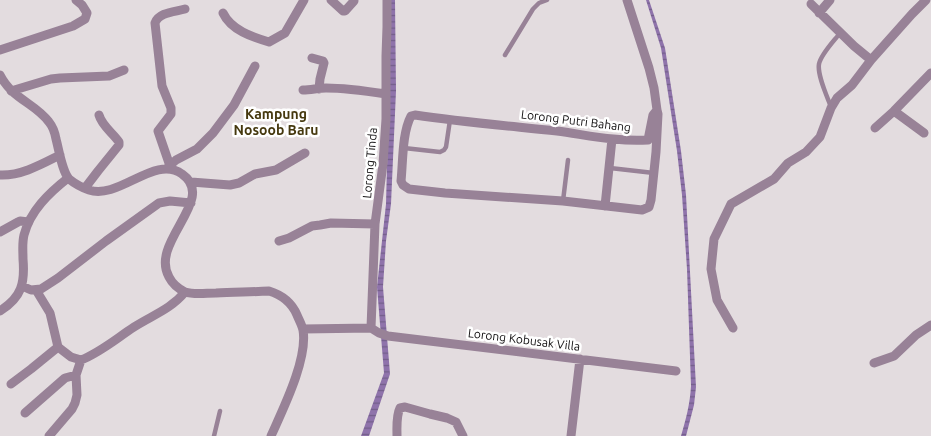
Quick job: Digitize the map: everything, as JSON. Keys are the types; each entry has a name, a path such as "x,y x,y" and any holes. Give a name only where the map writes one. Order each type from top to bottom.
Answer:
{"street":[{"path":"0,50 74,26 85,19 87,13 76,0"},
{"path":"223,13 239,30 254,38 268,42 286,33 304,0"},
{"path":"331,0 343,11 354,1"},
{"name":"Lorong Tinda","path":"379,332 375,224 383,164 386,119 387,0"},
{"name":"Lorong Putri Bahang","path":"627,0 649,68 657,110 653,115 654,173 649,207 642,210 563,201 445,193 409,189 401,182 408,122 411,116 415,115 548,130 612,140 653,140"},
{"path":"819,13 830,0"},
{"path":"733,328 717,300 711,269 714,239 732,204 774,179 788,163 806,152 820,137 837,98 852,85 871,60 926,0"},
{"path":"811,4 871,60"},
{"path":"168,167 158,131 171,114 171,108 162,86 155,23 160,16 185,9"},
{"path":"312,58 324,63 320,79 320,89"},
{"path":"0,75 11,91 42,114 49,122 54,131 62,164 68,178 86,188 100,192 168,167 176,160 197,149 234,105 255,66"},
{"path":"11,91 51,79 109,76 124,70"},
{"path":"875,128 931,73"},
{"path":"303,90 324,88 386,94"},
{"path":"894,111 924,133"},
{"path":"86,188 119,145 114,135 103,125 99,115"},
{"path":"605,206 612,140"},
{"path":"191,182 230,185 239,183 255,174 276,170 305,153"},
{"path":"0,175 16,174 60,155"},
{"path":"168,167 181,172 191,182 193,188 191,203 173,236 164,262 171,281 186,292 275,293 289,302 295,310 303,329 300,364 271,436"},
{"path":"0,312 15,299 22,286 24,276 24,236 29,222 37,208 49,194 68,178"},
{"path":"22,286 31,290 41,289 159,204 170,201 191,203"},
{"path":"0,232 20,221 29,222"},
{"path":"279,241 312,226 331,223 375,224"},
{"path":"36,290 50,313 58,347 71,357 81,360"},
{"path":"49,436 75,404 77,395 76,375 81,360 170,307 186,292"},
{"path":"874,363 894,356 916,334 931,325"},
{"name":"Lorong Kobusak Villa","path":"303,329 379,332 676,371"},
{"path":"11,384 58,347"},
{"path":"571,436 580,359"},
{"path":"25,413 65,378 76,375"},
{"path":"397,436 398,412 400,408 404,407 456,422 463,436"}],"lane":[{"path":"505,55 533,9 539,3 547,0"},
{"path":"832,108 819,73 819,63 840,33"},
{"path":"404,148 440,152 444,150 450,120"},
{"path":"563,201 568,160"},
{"path":"610,168 654,173"},
{"path":"214,436 220,412"}],"shaded area":[{"path":"389,0 395,0 396,91 391,204 383,287 390,374 369,436 361,436 384,373 377,287 386,204"},
{"path":"646,0 649,0 665,48 686,195 696,387 694,405 686,436 681,436 688,411 691,386 687,269 682,195 661,48"}],"district":[{"name":"Kampung Nosoob Baru","path":"276,122"}]}
